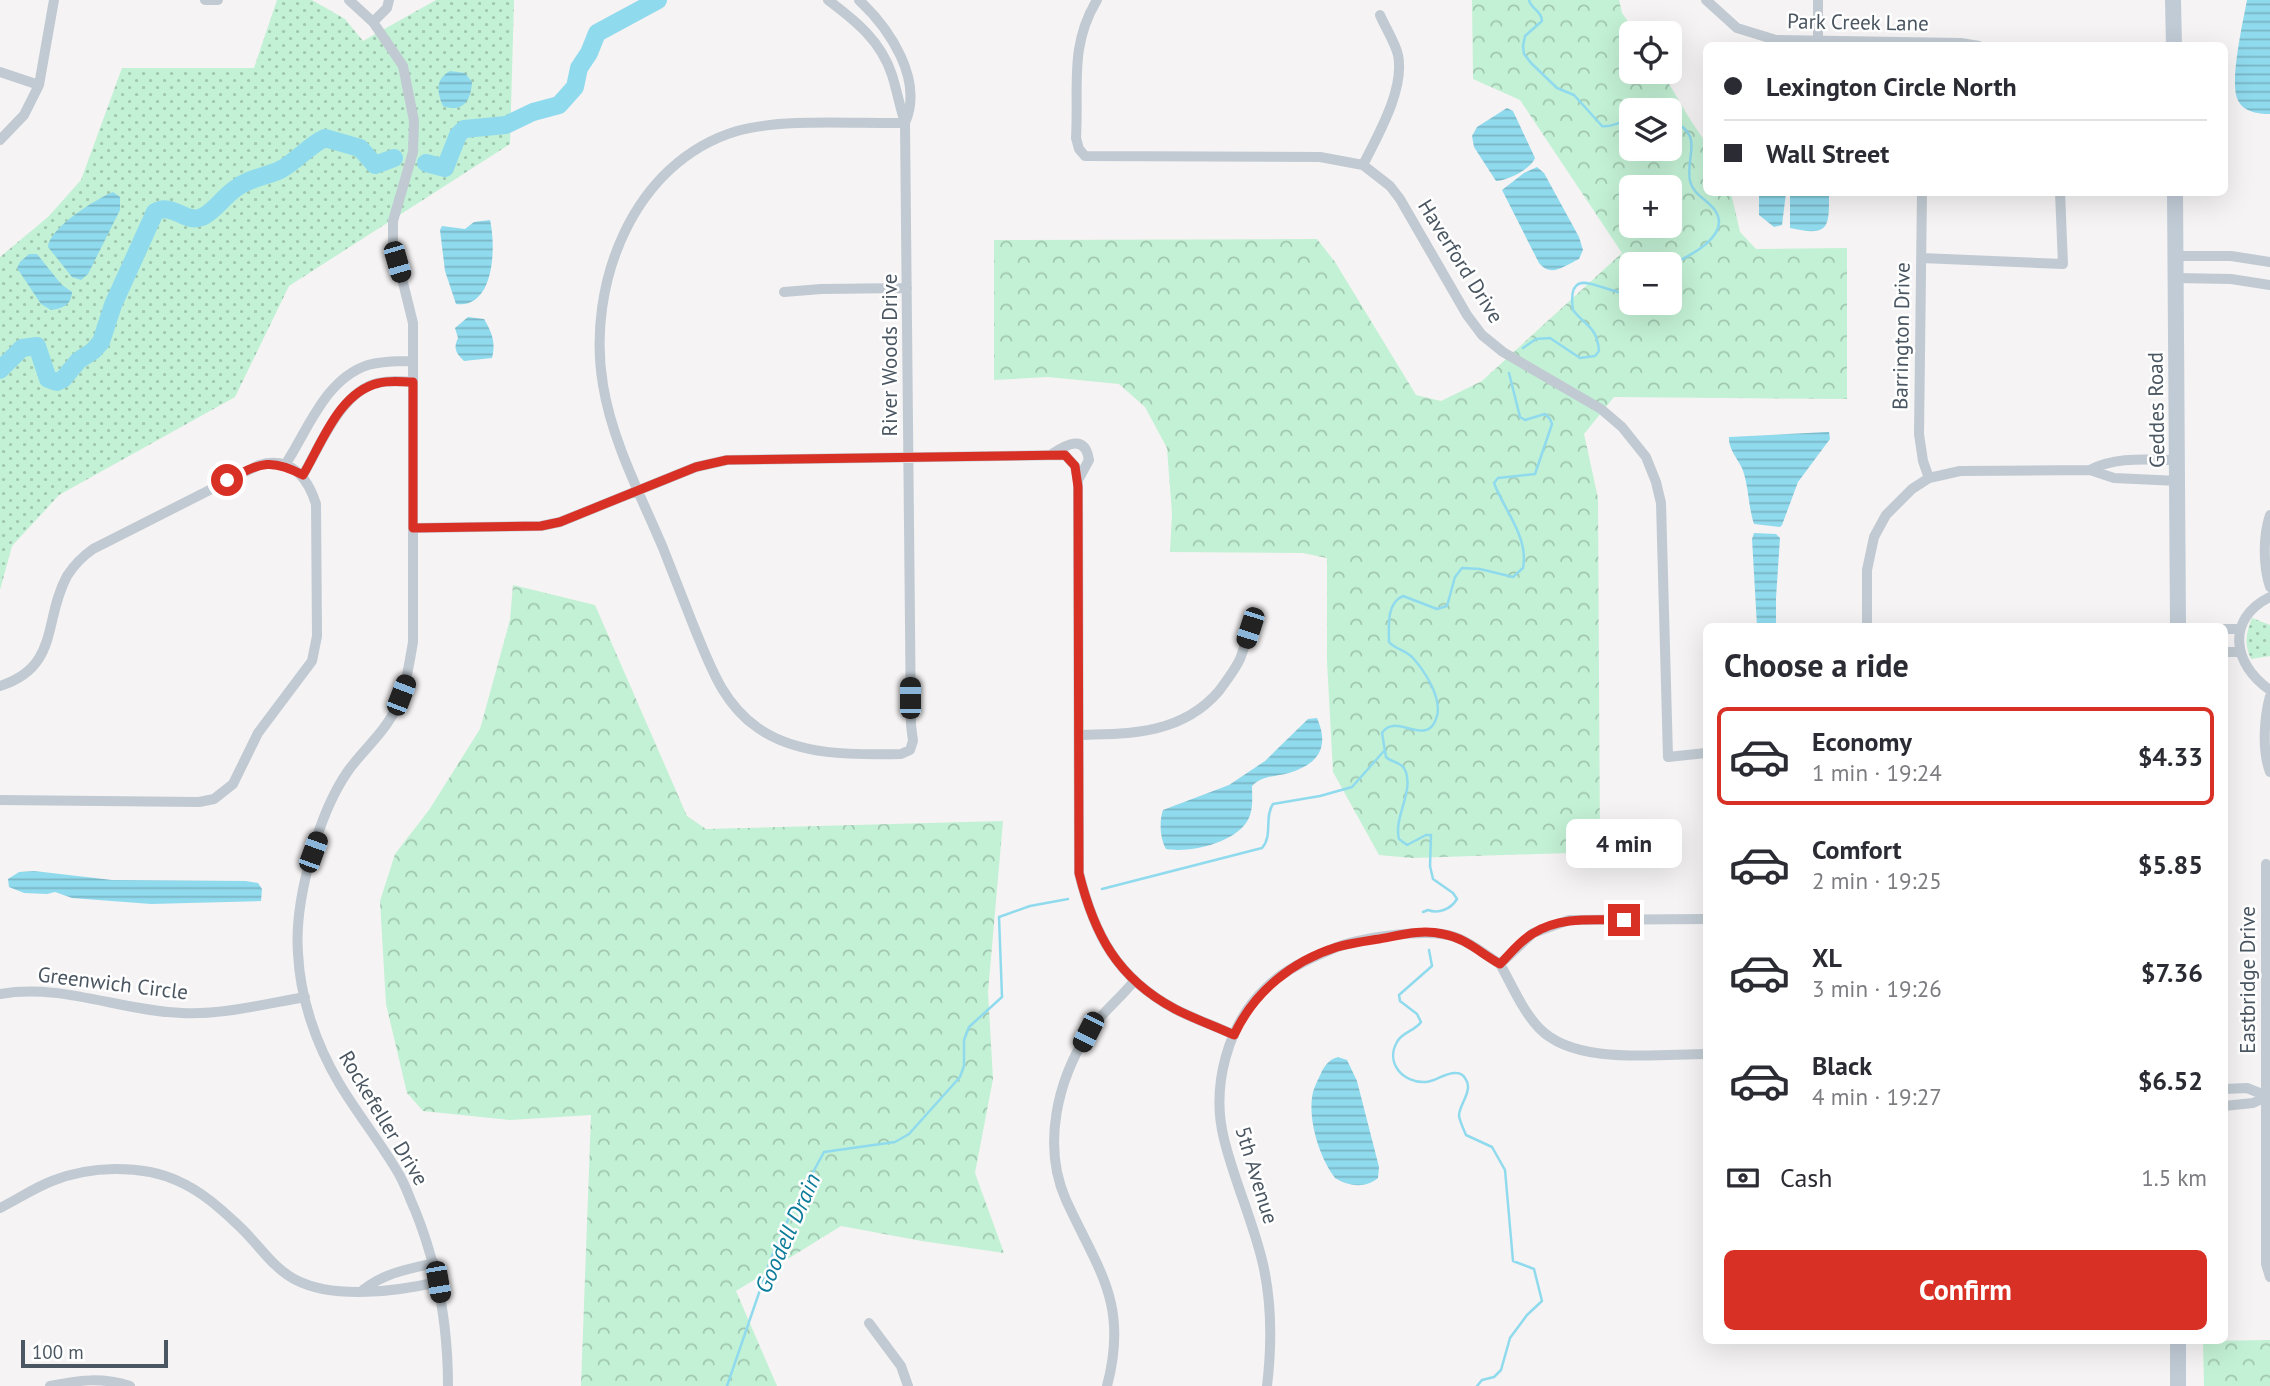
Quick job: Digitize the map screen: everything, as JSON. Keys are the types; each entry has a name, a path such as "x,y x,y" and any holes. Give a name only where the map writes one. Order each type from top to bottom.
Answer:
{"main road":[{"path":"2173,0 2174,42"},
{"name":"Geddes Road","path":"2175,196 2178,623"},
{"path":"2178,1344 2178,1386"}],"street":[{"path":"0,140 24,115 39,85 54,0"},
{"path":"205,0 218,0"},
{"name":"Rockefeller Drive","path":"349,0 373,22 403,66 414,121 413,152 393,221 393,242 412,323 413,642 407,679 396,710 343,780 313,852 299,902 298,954 305,997 328,1064 402,1179 434,1263 448,1355 448,1386"},
{"path":"373,22 387,8 389,0"},
{"name":"River Woods Drive","path":"639,490 711,669 741,714 770,735 803,748 828,752 906,752 912,746 905,123 891,72 875,43 858,23 828,0"},
{"name":"River Woods Drive","path":"859,0 881,23 903,64 912,100 905,123"},
{"name":"Haverford Drive","path":"1097,0 1082,31 1077,54 1076,138 1079,149 1085,156 1321,157 1363,164 1390,186 1400,199 1467,315 1482,335 1503,352 1611,416 1634,440 1646,457 1661,503 1668,757 1703,754"},
{"name":"Park Creek Lane","path":"1706,0 1727,21 1747,32 1776,40 1853,42"},
{"path":"1818,0 1818,41"},
{"path":"1363,164 1395,96 1398,56 1380,15"},
{"path":"0,72 39,85"},
{"path":"639,490 607,406 601,370 600,334 602,299 612,264 627,229 648,193 669,170 690,153 714,139 739,130 776,125 905,123"},
{"name":"Barrington Drive","path":"1922,196 1919,434 1929,478"},
{"path":"1922,258 2063,264 2060,196"},
{"path":"2175,256 2231,256 2270,262"},
{"path":"2175,278 2231,279 2270,285"},
{"path":"784,292 907,288"},
{"path":"285,465 328,394 341,380 374,364 412,361"},
{"path":"357,371 365,388"},
{"path":"303,475 343,407 365,388 382,382 413,382"},
{"path":"302,439 319,447"},
{"path":"1052,455 1072,443 1084,447 1090,460 1078,480"},
{"path":"413,528 541,526 560,522 696,467 727,460 1065,455 1075,466 1078,480 1079,873 1095,926 1105,947 1134,981 1176,1010 1234,1035"},
{"path":"2090,470 2101,464 2122,460 2178,460"},
{"path":"0,686 22,676 38,662 48,642 67,576 82,557 93,549 251,468 268,462 285,465 303,475 316,504 316,649 305,673 258,733 233,784 214,799 199,802 0,800"},
{"path":"1867,623 1867,570 1874,537 1886,515 1902,496 1929,478 1960,471 2090,470 2114,478 2178,481"},
{"path":"2270,514 2266,528 2266,574 2270,587"},
{"path":"2270,597 2251,610 2240,629 2240,647 2252,675 2270,690"},
{"path":"1079,735 1147,732 1185,718 1205,705 1225,683 1240,661 1250,628"},
{"path":"2228,629 2240,629"},
{"path":"2228,651 2240,647"},
{"path":"2270,696 2266,709 2266,756 2270,772"},
{"name":"Eastbridge Drive","path":"2266,864 2266,1264 2270,1277"},
{"path":"1703,919 1569,920 1533,933 1500,964 1526,1012 1541,1030 1568,1045 1602,1054 1703,1054"},
{"name":"5th Avenue","path":"1267,1386 1270,1332 1263,1262 1229,1158 1221,1123 1223,1065 1234,1035 1254,1001 1267,987 1303,961 1337,947 1413,932 1434,932 1467,942 1500,964"},
{"path":"1107,1386 1114,1343 1112,1307 1103,1274 1065,1198 1055,1160 1055,1119 1065,1079 1088,1032 1134,981"},
{"name":"Greenwich Circle","path":"0,993 33,991 73,995 183,1013 228,1011 305,997"},
{"path":"2228,1089 2248,1088 2268,1096"},
{"path":"2228,1106 2253,1103 2268,1096"},
{"path":"0,1208 52,1181 77,1172 124,1169 177,1180 214,1203 243,1229 267,1258 296,1280 327,1289 382,1293 438,1282"},
{"path":"363,1290 375,1280 391,1273 434,1263"},
{"path":"869,1323 901,1366 908,1386"},
{"path":"50,1386 94,1379 112,1380 130,1386"}],"green space":[{"path":"277,0 312,0 345,19 363,41 436,0 514,0 510,144 289,286 235,397 59,495 12,546 0,590 0,257 48,217 81,180 122,68 254,68"},
{"path":"1472,0 1619,0 1622,13 1628,21 1619,21 1619,84 1669,84 1677,98 1619,98 1619,161 1682,161 1682,106 1703,139 1703,196 1732,196 1740,232 1756,249 1847,248 1847,399 1614,397 1584,434 1598,498 1600,852 1412,858 1379,855 1333,772 1327,661 1327,558 1303,553 1170,552 1172,514 1167,448 1145,407 1119,384 1048,377 994,380 994,240 1317,239 1335,262 1416,395 1441,401 1482,381 1619,256 1619,315 1682,315 1682,252 1621,252 1520,100 1473,79"},
{"path":"513,585 595,605 687,816 706,829 1003,821 988,992 993,1079 975,1173 1004,1253 841,1226 736,1291 777,1386 581,1386 591,1115 510,1120 423,1111 407,1093 386,1004 380,901 395,854 429,810 480,729 510,620"},
{"path":"2252,618 2270,625 2270,656 2251,659 2247,638"},
{"path":"2270,1340 2270,1386 2204,1386 2203,1344 2228,1344 2228,1341"}],"water":[{"path":"2247,0 2270,0 2270,114 2246,109 2239,103 2235,89 2236,64"},
{"path":"450,71 465,73 472,82 468,100 456,108 443,106 439,96 440,82"},
{"path":"1507,108 1513,111 1535,158 1518,174 1496,181 1474,147 1472,136 1477,127"},
{"path":"1537,167 1544,173 1579,237 1583,250 1579,259 1553,270 1548,270 1539,263 1502,190 1524,173"},
{"path":"113,192 120,197 120,210 88,274 81,280 72,277 48,247 50,239 74,215"},
{"path":"1759,196 1786,196 1782,225 1774,227 1759,215"},
{"path":"1790,196 1829,196 1829,214 1825,227 1813,231 1790,228"},
{"path":"490,220 493,245 490,274 479,297 469,303 456,304 445,271 440,230 442,226 465,229 474,222"},
{"path":"29,254 37,254 61,284 72,292 66,305 51,310 41,304 17,268"},
{"path":"468,317 484,319 494,347 492,358 464,361 457,353 458,338 455,328"},
{"path":"1829,432 1830,439 1798,482 1782,525 1754,524 1742,468 1731,449 1729,437"},
{"path":"1754,533 1776,534 1780,538 1776,623 1757,623 1752,539"},
{"path":"1317,718 1322,738 1319,753 1314,760 1299,769 1256,782 1252,786 1250,814 1239,830 1220,842 1209,845 1186,850 1166,849 1161,830 1163,810 1229,785 1265,761 1308,719"},
{"path":"34,871 112,880 246,881 258,883 262,889 261,901 151,904 72,898 55,892 24,893 9,887 8,879 19,872"},
{"path":"1338,1057 1347,1060 1357,1081 1379,1167 1378,1178 1368,1184 1345,1183 1335,1178 1319,1148 1313,1125 1314,1089 1325,1066"}],"waterway":[{"path":"426,163 445,168 458,135 464,129 506,125 533,112 559,105 575,87 579,68 597,33 658,0"},
{"path":"1529,0 1542,21 1525,36 1524,54 1557,88 1574,95 1602,126 1619,123"},
{"path":"1682,127 1691,139 1689,172 1692,186 1714,209 1719,219 1714,236 1682,259"},
{"path":"0,370 22,348 37,346 48,379 57,382 63,379 79,360 93,351 101,342 113,305 155,212 168,210 190,218 202,217 240,185 280,170 325,138 360,148 375,165 394,158"},
{"path":"1523,348 1536,339 1550,338 1580,358 1595,356 1599,351 1596,336 1573,310 1572,294 1576,286 1583,283 1619,292"},
{"path":"1423,912 1444,910 1457,899 1433,879 1430,866 1431,835 1407,845 1399,839 1399,822 1407,776 1402,766 1386,757 1382,733 1388,727 1395,726 1426,730 1433,726 1438,709 1431,684 1422,669 1412,657 1389,642 1390,616 1394,604 1403,596 1437,609 1447,606 1455,577 1462,568 1480,569 1513,577 1523,568 1524,557 1519,535 1494,483 1498,478 1535,474 1552,424 1545,414 1525,420 1520,417 1509,373"},
{"name":"Goodell Drain","path":"1102,889 1262,848 1267,838 1273,804 1352,787 1384,751"},
{"name":"Goodell Drain","path":"727,1386 771,1258 792,1211 824,1152 895,1142 909,1134 960,1077 964,1066 964,1040 969,1027 1002,997 999,917 1030,906 1068,899"},
{"path":"1429,950 1432,966 1399,995 1400,1001 1417,1014 1421,1022 1397,1042 1393,1057 1395,1064 1403,1075 1417,1081 1429,1082 1452,1073 1465,1078 1468,1087 1460,1110 1461,1122 1466,1135 1492,1147 1505,1170 1513,1261 1534,1269 1542,1301 1527,1315 1510,1338 1501,1370 1494,1377 1482,1380 1477,1386"}],"route":[{"path":"227,480 268,462 285,465 303,475 349,399 372,385 396,381 413,382 413,528 541,526 560,522 696,467 743,458 1065,455 1073,462 1078,480 1079,873 1095,926 1105,947 1134,981 1176,1010 1234,1035 1254,1001 1267,987 1303,961 1337,947 1413,932 1434,932 1467,942 1500,964 1533,933 1548,927 1569,920 1624,920"}]}
